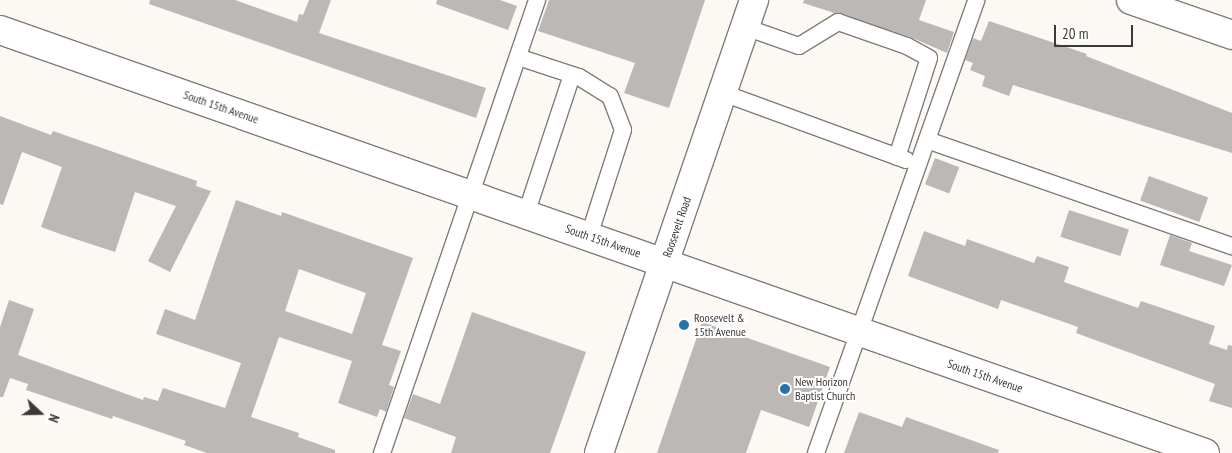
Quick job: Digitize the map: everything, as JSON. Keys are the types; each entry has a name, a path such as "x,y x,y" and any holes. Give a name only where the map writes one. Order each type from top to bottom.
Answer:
{"street":[{"name":"Roosevelt Road","path":"599,453 754,0"},
{"path":"1131,0 1185,9 1232,36"},
{"name":"South 15th Avenue","path":"0,30 1205,453"}],"lane":[{"path":"382,453 472,195 537,0"},
{"path":"816,453 976,0"},
{"path":"745,26 799,46 838,22 906,46 929,58 897,157"},
{"path":"518,57 572,75 610,96 623,130 590,236"},
{"path":"526,214 572,75"},
{"path":"723,93 918,164"},
{"path":"926,140 1232,246"}],"building":[{"path":"150,0 235,0 297,22 299,14 303,15 309,0 331,0 319,33 486,88 476,118 149,4"},
{"path":"437,0 500,0 517,6 508,30 436,4"},
{"path":"549,0 705,0 669,108 624,93 635,63 538,31"},
{"path":"804,0 926,0 919,20 954,32 947,53 910,37 803,3"},
{"path":"989,21 1087,54 1086,56 1232,113 1232,153 1013,85 1009,96 982,86 985,76 970,70 973,63 965,60 973,38 981,41"},
{"path":"0,116 51,135 53,131 197,181 196,186 211,191 170,272 148,261 176,206 135,192 115,252 63,235 41,227 62,167 22,152 3,205 0,204"},
{"path":"935,158 959,167 949,193 925,184"},
{"path":"1149,176 1208,198 1199,222 1140,200"},
{"path":"236,200 281,216 282,212 413,258 382,345 401,351 389,385 394,387 386,412 380,409 377,417 338,403 352,361 279,337 251,417 299,433 298,437 335,450 335,453 207,453 184,445 186,441 113,416 112,419 26,390 28,384 10,378 3,397 0,397 0,327 9,300 34,309 18,355 143,400 144,397 158,401 163,388 225,408 241,363 156,334 165,309 195,320","holes":["299,269 366,293 352,334 285,311"]},
{"path":"1069,210 1129,229 1120,256 1060,237"},
{"path":"924,231 965,246 967,239 1034,263 1037,256 1069,267 1064,282 1138,308 1141,301 1215,326 1209,344 1227,350 1228,345 1232,346 1232,408 1209,401 1215,384 1076,333 1078,327 1001,300 998,309 908,276"},
{"path":"1170,235 1192,243 1189,251 1232,265 1224,286 1160,265"},
{"path":"472,312 586,352 550,453 451,453 456,437 404,418 413,394 440,404"},
{"path":"702,322 830,367 809,427 761,410 746,453 657,453"},
{"path":"859,412 902,427 906,417 999,450 998,453 844,453"}],"place":[{"name":"Roosevelt & 15th Avenue","path":"684,325"},
{"name":"New Horizon Baptist Church","path":"785,389"}]}
